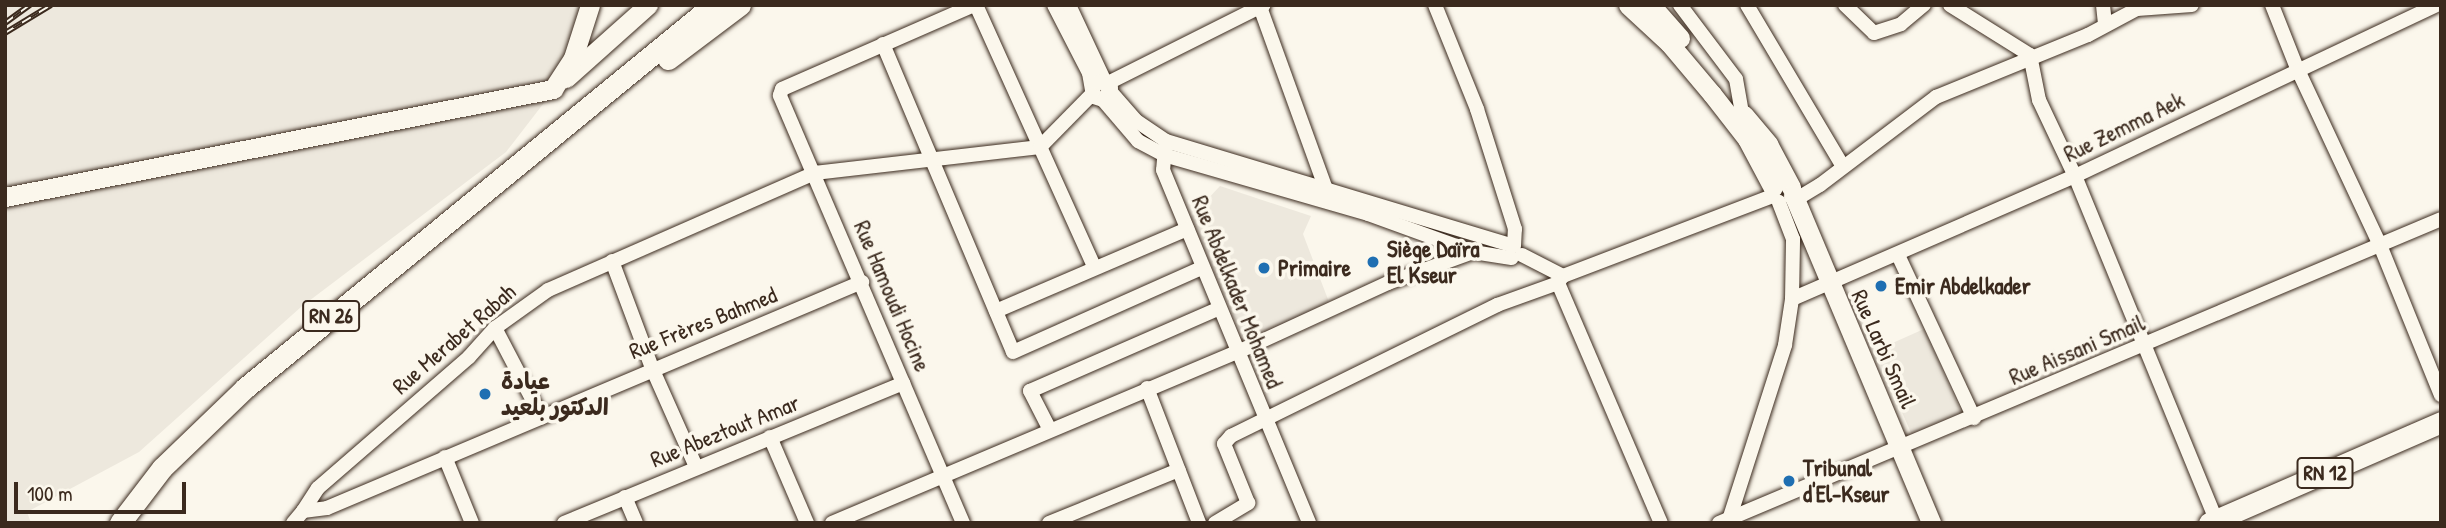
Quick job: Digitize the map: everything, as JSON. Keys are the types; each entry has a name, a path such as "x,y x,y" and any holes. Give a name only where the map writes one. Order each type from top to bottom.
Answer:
{"main road":[{"path":"559,83 573,58 590,5"},
{"path":"5,197 536,93 559,83 648,5"},
{"name":"RN 26","path":"120,523 162,468 245,388 713,5"},
{"name":"RN 26","path":"562,131 740,5"},
{"path":"1628,5 1670,43 1712,94 1785,195"},
{"path":"1651,5 1768,144 1785,195"},
{"name":"Rue Larbi Smail","path":"1785,195 1829,286 1931,523"},
{"name":"RN 12","path":"2214,522 2441,422"}],"street":[{"path":"1094,266 975,5 883,44 1013,352 1202,268"},
{"path":"1054,5 1089,73 1127,131 1165,148 1368,214 1473,252 1516,253"},
{"path":"1069,5 1102,90"},
{"path":"1435,5 1481,122 1515,229 1516,253"},
{"path":"1680,5 1736,79 1742,113"},
{"path":"1747,5 1843,167"},
{"path":"1845,5 1874,33 1901,24 1924,5"},
{"path":"1950,5 2030,55 2039,100 2075,176 2214,522"},
{"path":"2103,5 2105,25"},
{"path":"1214,523 1248,503 1224,444 1265,418 1497,305 1785,195 1843,167 1937,97 2030,55 2151,5 2192,5"},
{"path":"2272,5 2297,68 2380,245 2441,395"},
{"name":"Rue Zemma Aek","path":"1792,299 1829,286 2075,176 2297,68 2436,5"},
{"path":"1040,147 1102,90 1262,6 1326,189"},
{"name":"Rue Hamoudi Hocine","path":"883,44 782,89 780,95 964,523"},
{"name":"Rue Merabet Rabah","path":"303,510 318,488 469,357 495,328 548,290 815,173 1040,147"},
{"path":"1165,148 1326,189 1516,253 1561,279 1661,523"},
{"name":"Rue Abdelkader Mohamed","path":"1165,148 1163,170 1218,309 1237,348 1309,523"},
{"path":"1725,521 1784,345 1792,299 1793,239 1785,195"},
{"name":"Rue Aissani Smail","path":"1725,521 1901,450 2441,219"},
{"path":"996,311 1094,266 1186,229"},
{"path":"832,523 1388,283 1473,252"},
{"path":"1898,255 1973,418"},
{"path":"612,261 652,368 696,467"},
{"name":"Rue Frères Bahmed","path":"303,510 327,508 652,368 862,282"},
{"path":"1050,430 1030,391 1218,309"},
{"path":"495,328 541,416"},
{"name":"Rue Abeztout Amar","path":"564,523 904,383"},
{"path":"1147,388 1199,523"},
{"path":"770,437 807,523"},
{"path":"445,457 472,523"},
{"path":"1049,523 1179,470"},
{"path":"625,497 636,523"},
{"path":"293,523 303,510"}],"shaded area":[{"path":"5,5 599,5 587,47 506,152 301,307 139,452 27,512 31,523 5,523"},
{"name":"Primaire","path":"1220,186 1311,216 1303,234 1329,302 1245,342 1190,218"},
{"path":"1924,329 1962,414 1912,436 1875,351"}],"railway":[{"path":"5,23 30,5"},
{"path":"5,33 51,5"}],"place":[{"name":"Siège Daïra El Kseur","path":"1373,262"},
{"name":"Primaire","path":"1264,268"},
{"name":"Emir Abdelkader","path":"1881,286"},
{"name":"عيادة الدكتور بلعيد","path":"485,394"},
{"name":"Tribunal d'El-Kseur","path":"1789,481"}]}
